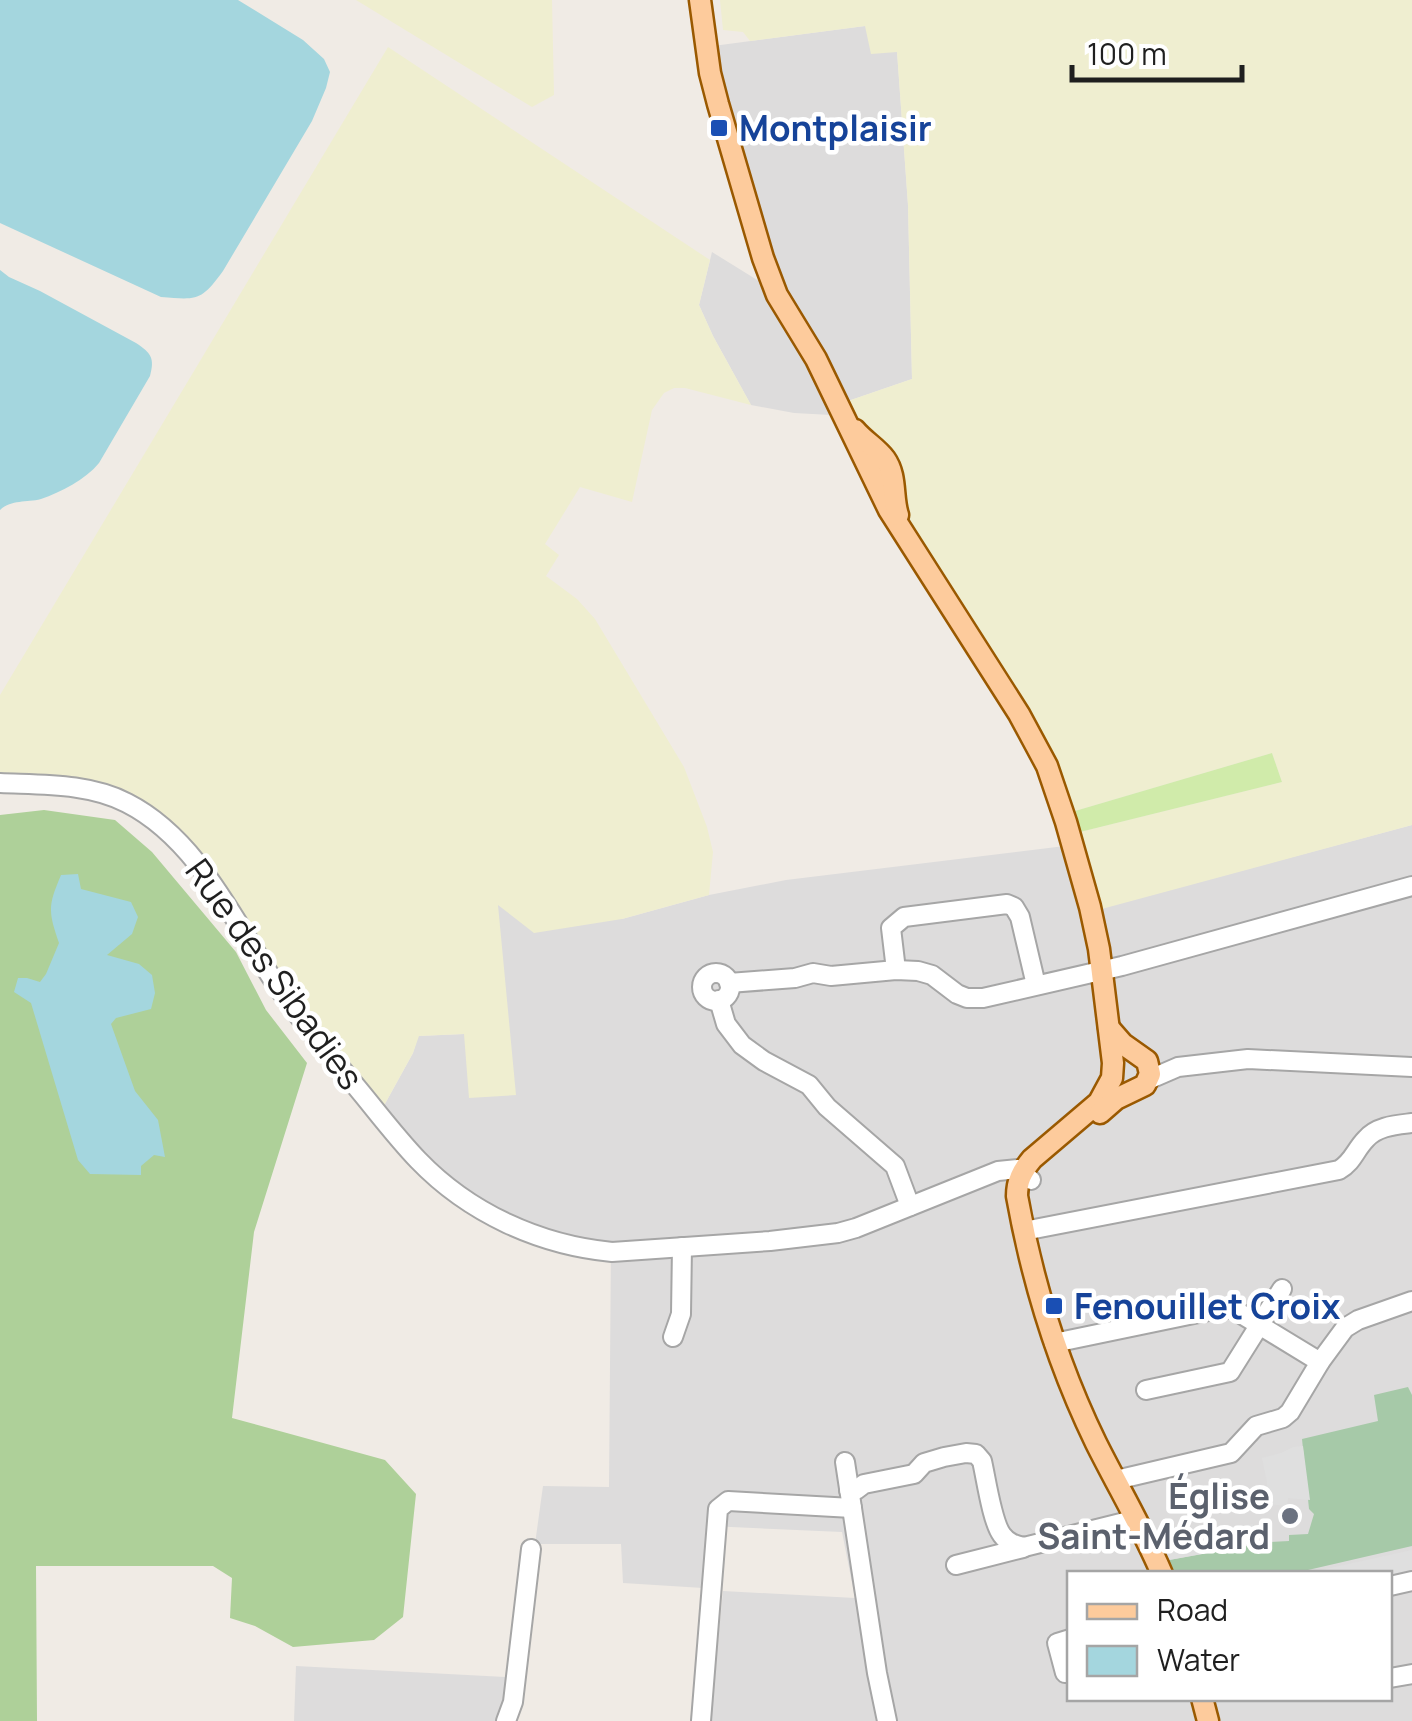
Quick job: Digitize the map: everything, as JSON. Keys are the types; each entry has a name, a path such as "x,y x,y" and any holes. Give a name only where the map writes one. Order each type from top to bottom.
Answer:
{"main road":[{"path":"700,0 710,73 763,258 778,294 848,421 889,510 1047,766 1090,908 1112,1070 1120,1088 1141,1086"},
{"path":"1024,1177 1116,1099 1141,1086 1150,1067 1108,1026"},
{"path":"1138,1054 1121,1054 1098,1102 1045,1147 1024,1177 1036,1272 1054,1344 1161,1571"}],"street":[{"name":"Rue des Sibadies","path":"0,783 105,794 125,802 167,831 236,918 286,1001 418,1159 468,1203 497,1220 547,1240 612,1252 838,1233 998,1171 1010,1169 1024,1177"},
{"path":"910,1206 894,1166 808,1085 742,1046 726,1024 719,1000 727,996 729,982 813,974 918,971 932,975 957,994 983,998 1101,971 1412,886"},
{"path":"896,970 892,928 904,917 1007,904 1020,917 1036,985"},
{"path":"1138,1054 1178,1067 1248,1060 1412,1067"},
{"path":"1141,1086 1178,1067"},
{"path":"1031,1230 1339,1170 1350,1163 1364,1140 1374,1132 1412,1122"},
{"path":"673,1337 681,1314 682,1247"},
{"path":"1146,1390 1230,1372 1282,1290"},
{"path":"1116,1480 1231,1453 1256,1426 1290,1412 1345,1328 1412,1301"},
{"path":"1054,1344 1218,1309 1234,1309 1320,1362"},
{"path":"850,1499 864,1484 914,1474 924,1463 976,1454 982,1461 998,1528 1006,1540 1024,1548"},
{"path":"845,1462 886,1721"},
{"path":"701,1721 718,1509 728,1500 850,1499"},
{"path":"956,1565 1136,1518"},
{"path":"506,1721 514,1702 531,1549"},
{"path":"1067,1639 1057,1643 1067,1673"}],"shaded area":[{"path":"865,26 897,51 908,205 912,379 848,401 831,415 751,405 699,305 712,252 762,283 781,276 724,98 713,46"},
{"path":"1412,825 1412,1721 690,1721 700,1641 718,1641 723,1591 855,1598 842,1532 709,1526 703,1588 623,1583 621,1544 535,1544 543,1486 609,1487 611,1244 564,1237 493,1211 446,1179 381,1111 413,1053 418,1036 464,1034 498,904 622,919 709,895 786,880 1081,844 1099,909"},
{"path":"1303,1446 1310,1500 1288,1498 1287,1506 1267,1504 1262,1458"},
{"path":"1253,1524 1257,1544 1169,1560 1164,1541"},
{"path":"1412,1550 1412,1574 1392,1578 1392,1571 1317,1571"},
{"path":"296,1666 525,1678 514,1721 294,1721"}],"green space":[{"path":"356,0 552,0 554,95 532,107"},
{"path":"720,0 1412,0 1412,825 1098,910 1080,832 1282,782 1272,753 1075,811 1056,760 921,542 904,507 903,477 892,455 862,423 848,401 912,379 908,205 897,52 871,54 865,26 750,41 743,32 723,30"},
{"path":"388,47 710,260 699,305 751,405 685,388 664,393 652,410 632,502 580,487 545,544 559,555 546,576 577,599 595,619 684,767 713,852 709,895 622,919 534,933 498,905 516,1095 469,1098 464,1034 419,1036 381,1111 148,811 0,779 0,695"},
{"path":"1272,753 1282,782 1080,832 1075,811"},
{"path":"44,810 115,820 152,852 236,952 266,1010 307,1063 254,1232 232,1418 385,1460 416,1494 403,1617 374,1640 293,1647 255,1626 230,1618 232,1578 213,1566 36,1566 37,1721 0,1721 0,815"},
{"path":"1408,1387 1412,1395 1412,1546 1304,1571 1169,1571 1166,1564 1169,1560 1289,1541 1289,1535 1308,1534 1314,1514 1309,1509 1302,1439 1378,1421 1374,1395"}],"water":[{"path":"0,0 238,0 303,40 324,59 330,72 312,121 223,271 203,293 191,298 161,297 0,223"},
{"path":"0,270 136,343 148,353 152,365 150,376 93,469 57,493 9,504 0,510"},
{"path":"78,874 81,889 131,902 138,917 132,934 107,955 139,964 152,975 155,993 151,1009 116,1018 111,1024 135,1091 158,1120 165,1157 154,1155 141,1166 141,1175 90,1174 78,1160 31,1003 14,992 18,978 40,982 46,974 59,943 51,916 54,894 61,875"}],"place":[{"name":"Montplaisir","path":"719,128"},
{"name":"Fenouillet Croix","path":"1054,1306"},
{"name":"Église Saint-Médard","path":"1290,1516"}]}
